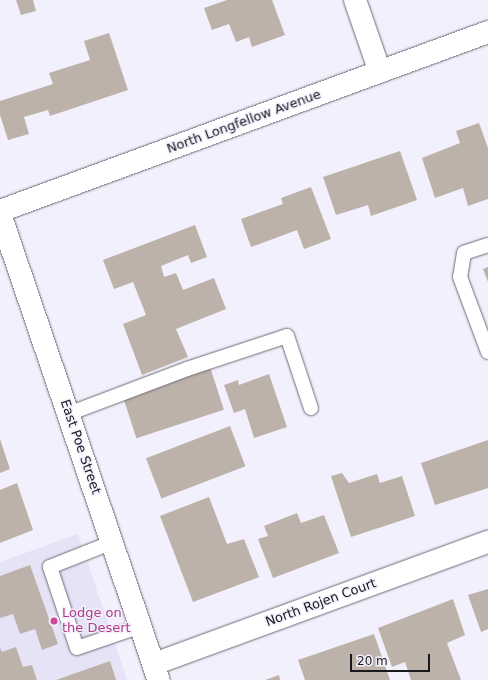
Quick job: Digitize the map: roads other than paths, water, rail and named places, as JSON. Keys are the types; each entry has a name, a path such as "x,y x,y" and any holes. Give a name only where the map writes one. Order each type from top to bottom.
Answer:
{"street":[{"path":"355,0 380,72"},
{"name":"North Longfellow Avenue","path":"0,211 488,32"},
{"name":"East Poe Street","path":"0,214 157,672"},
{"name":"North Rojen Court","path":"157,672 488,542"}],"lane":[{"path":"488,245 464,253 460,277 488,352"},
{"path":"68,414 187,369 287,336 311,408"},
{"path":"112,542 50,567 77,648 141,626"}],"place":[{"name":"Lodge on the Desert","path":"54,621"}]}
